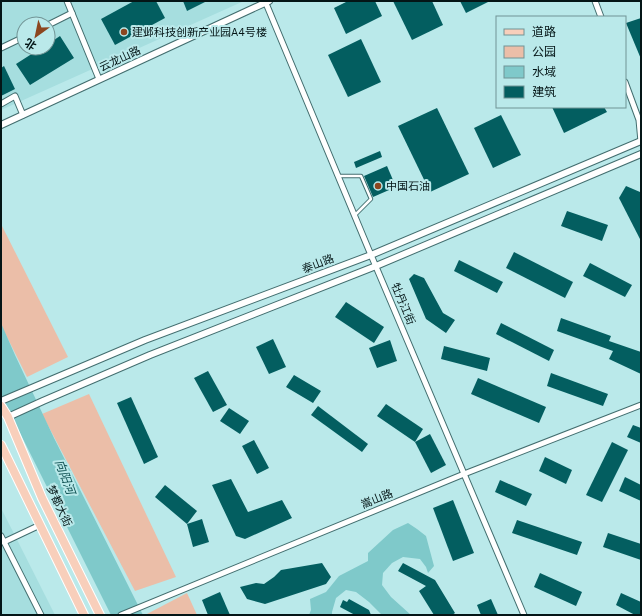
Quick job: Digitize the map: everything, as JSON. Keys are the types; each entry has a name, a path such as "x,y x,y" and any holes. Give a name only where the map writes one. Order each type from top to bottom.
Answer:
{"main road":[{"name":"梦都大街","path":"1,406 8,417 42,498 100,615"},
{"path":"1,445 84,615"}],"street":[{"path":"67,1 99,80"},
{"name":"云龙山路","path":"1,125 266,1"},
{"name":"牡丹江街","path":"266,1 354,215 524,615"},
{"path":"595,1 601,16"},
{"path":"56,21 72,13"},
{"path":"1,48 16,41"},
{"path":"626,85 639,120 641,142"},
{"path":"1,104 15,96 23,114"},
{"name":"泰山路","path":"1,401 145,340 371,255 641,142"},
{"path":"8,417 150,355 376,266 641,154"},
{"name":"嵩山路","path":"123,614 464,474 641,405"},
{"path":"4,542 40,525"},
{"path":"1,536 40,615"}],"lane":[{"path":"338,176 361,176 371,199 354,215"}],"shaded area":[{"path":"1,1 244,1 1,110"},
{"path":"1,508 55,615 1,615"}],"green space":[{"path":"1,224 68,357 27,377 1,325"},
{"path":"89,394 176,577 135,591 42,414"},
{"path":"187,593 197,615 145,615"}],"water":[{"name":"向阳河","path":"1,323 54,438 143,615 111,615 11,415 1,393"},
{"path":"408,523 426,536 434,566 428,573 426,567 420,559 403,557 392,563 383,573 382,585 391,597 411,615 382,615 356,592 346,590 336,598 332,615 309,615 311,610 310,599 326,592 339,576 368,561 368,553 393,530"}],"building":[{"name":"建邺科技创新产业园A4号楼","path":"134,1 156,1 165,18 115,45 101,19"},
{"path":"183,1 207,1 187,11"},
{"path":"348,1 375,1 382,16 346,34 334,8"},
{"path":"393,1 432,1 443,25 412,40"},
{"path":"460,1 490,1 466,13"},
{"path":"641,18 641,59 626,23"},
{"path":"60,36 74,58 30,85 16,64 28,56 56,56 56,39"},
{"path":"361,39 381,82 348,97 328,55"},
{"path":"4,66 15,89 1,96 1,68"},
{"path":"437,108 469,174 430,192 398,126"},
{"path":"552,108 605,108 607,112 564,133"},
{"path":"501,115 521,155 493,168 474,128"},
{"path":"380,151 382,157 356,168 354,162"},
{"path":"387,166 396,187 373,197 364,176"},
{"path":"626,186 640,192 641,195 641,241 619,198"},
{"path":"567,211 608,225 602,241 561,226"},
{"path":"514,252 573,282 565,298 506,268"},
{"path":"459,260 503,282 497,293 454,271"},
{"path":"590,263 632,285 625,297 583,276"},
{"path":"414,274 424,278 443,313 455,320 446,333 426,319 409,279"},
{"path":"346,302 384,327 374,343 335,317"},
{"path":"561,318 611,336 609,341 641,352 641,374 609,359 613,351 557,331"},
{"path":"501,323 554,350 549,361 496,334"},
{"path":"273,339 286,367 269,374 256,347"},
{"path":"390,340 397,361 377,368 369,348"},
{"path":"444,346 490,358 487,371 441,359"},
{"path":"208,371 227,405 213,412 194,378"},
{"path":"551,373 608,394 603,406 547,386"},
{"path":"294,375 321,391 313,403 286,387"},
{"path":"478,378 546,407 539,423 471,394"},
{"path":"131,397 158,457 144,464 117,403"},
{"path":"386,404 423,429 415,442 377,416"},
{"path":"318,406 368,444 362,452 311,415"},
{"path":"229,408 249,421 240,434 220,421"},
{"path":"633,425 641,428 641,443 627,437"},
{"path":"430,434 446,465 431,473 415,442"},
{"path":"254,440 269,468 257,474 242,446"},
{"path":"612,442 628,450 602,502 586,495"},
{"path":"545,457 572,470 566,484 539,471"},
{"path":"625,477 641,485 641,501 619,491"},
{"path":"231,479 248,512 282,500 292,518 245,539 236,536 212,485"},
{"path":"500,480 532,494 526,506 495,492"},
{"path":"165,485 197,511 187,524 155,497"},
{"path":"453,500 474,553 453,561 433,508"},
{"path":"202,519 209,542 193,547 187,524"},
{"path":"517,520 582,542 577,555 512,533"},
{"path":"608,533 641,544 641,560 603,547"},
{"path":"322,563 331,577 326,584 265,604 247,599 240,587 256,583 264,584 281,570"},
{"path":"403,563 435,580 455,613 452,615 434,615 419,591 426,586 398,571"},
{"path":"540,573 582,592 576,606 534,587"},
{"path":"220,592 230,615 208,615 202,600"},
{"path":"621,593 641,602 641,615 635,615 616,605"},
{"path":"349,599 369,610 371,615 355,615 340,607 343,600 347,602"},
{"path":"491,599 498,615 481,615 477,605"}],"place":[{"name":"建邺科技创新产业园A4号楼","path":"124,32"},
{"name":"中国石油","path":"378,186"}]}
